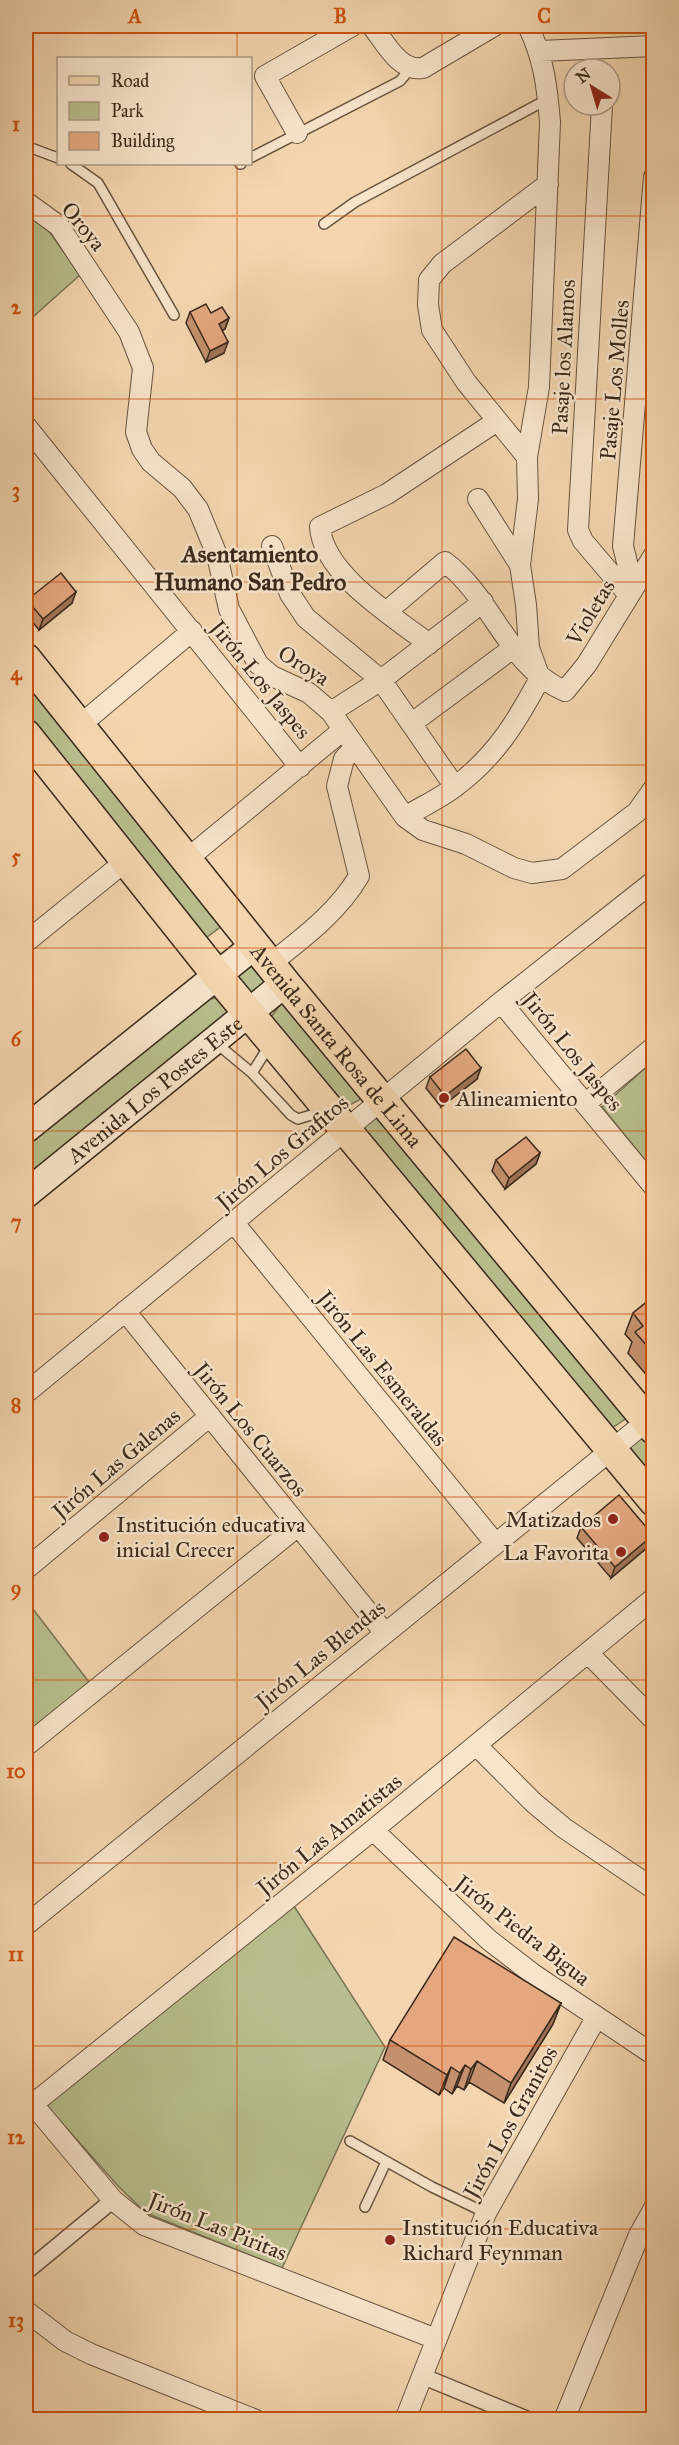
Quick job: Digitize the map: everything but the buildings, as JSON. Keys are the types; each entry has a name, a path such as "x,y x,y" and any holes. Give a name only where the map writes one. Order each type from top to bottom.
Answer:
{"main road":[{"name":"Avenida Santa Rosa de Lima","path":"26,659 270,964 650,1425"},
{"path":"31,752 127,860 272,1041 654,1501"},
{"path":"26,1129 218,975 270,964"},
{"name":"Avenida Los Postes Este","path":"26,1194 249,1013 270,964"}],"street":[{"path":"297,133 265,76 352,26"},
{"path":"372,26 401,62 410,69 423,68 494,26"},
{"path":"405,817 455,787 495,751 514,728 540,678 529,648 520,565 528,499 527,457 539,387 550,122 540,51 528,26"},
{"path":"540,51 654,46"},
{"name":"Pasaje los Alamos","path":"601,117 578,530 583,541 630,590"},
{"name":"Pasaje Los Molles","path":"630,590 623,546 654,177"},
{"path":"527,457 466,382 432,330 428,305 429,280 442,264 548,184"},
{"name":"Oroya","path":"26,202 59,226 129,332 142,368 136,432 142,449 152,462 182,488 198,509 217,555 229,609 258,664 272,676 309,693 331,712 405,817 423,830 466,844 514,868 532,873 547,873 562,869 637,812 654,788"},
{"path":"429,644 386,612 341,571 325,547 321,526 387,494 497,421"},
{"name":"Jirón Los Jaspes","path":"26,426 300,767"},
{"path":"478,499 520,565"},
{"path":"272,546 290,594 306,618 381,680 455,787"},
{"name":"Violetas","path":"540,678 565,691 586,664 630,590 654,555"},
{"path":"386,612 445,562 483,602 513,648 540,678"},
{"path":"331,712 381,680 483,602"},
{"path":"79,726 192,631"},
{"path":"412,723 513,648"},
{"path":"186,860 344,730"},
{"path":"270,964 312,930 349,893 359,876 337,786 344,759 355,747"},
{"path":"26,942 127,860"},
{"name":"Jirón Los Grafitos","path":"26,1393 234,1223 338,1119 383,1099 501,1002 651,886"},
{"name":"Jirón Los Jaspes","path":"501,1002 654,1187"},
{"path":"585,1104 654,1047"},
{"name":"Jirón Las Esmeraldas","path":"234,1223 495,1543"},
{"name":"Jirón Los Cuarzos","path":"125,1311 384,1632"},
{"name":"Jirón Las Galenas","path":"26,1569 210,1416"},
{"name":"Jirón Las Blendas","path":"26,1925 610,1450 650,1425"},
{"path":"26,1746 298,1526"},
{"name":"Jirón Las Amatistas","path":"29,2100 373,1830 654,1598"},
{"path":"588,1653 654,1720"},
{"path":"476,1745 549,1816 654,1889"},
{"name":"Jirón Piedra Bigua","path":"373,1830 489,1940 596,2018 654,2055"},
{"name":"Jirón Los Granitos","path":"405,2420 486,2213 596,2018"},
{"name":"Jirón Las Piritas","path":"29,2100 113,2200 144,2225 436,2339"},
{"path":"26,2272 113,2200"},
{"path":"564,2420 634,2246 654,2208"},
{"path":"26,2311 65,2341 91,2354 256,2420"},
{"path":"422,2376 529,2420"}],"lane":[{"path":"252,157 400,81 410,69"},
{"path":"324,224 355,202 548,99"},
{"path":"26,146 57,158"},
{"path":"72,165 98,183 174,315"},
{"path":"214,1041 252,1073 291,1115 298,1119 338,1119"},
{"path":"252,1073 272,1041"},
{"path":"350,2141 486,2213"},
{"path":"365,2207 386,2162"}],"green space":[{"path":"26,211 41,220 80,275 26,323"},
{"path":"26,670 223,925 207,937 201,939 26,721"},
{"path":"254,963 269,980 251,995 238,985 237,975"},
{"path":"218,998 230,1011 26,1184 26,1143 207,999"},
{"path":"283,1001 364,1089 359,1100 346,1107 271,1017"},
{"path":"653,1061 653,1170 602,1107"},
{"path":"375,1115 628,1417 612,1428 360,1136 362,1126"},
{"path":"642,1434 653,1440 653,1488 625,1454 628,1443"},
{"path":"26,1600 92,1686 26,1740"},
{"path":"294,1906 385,2047 282,2268 146,2213 119,2187 45,2104"}],"place":[{"name":"Alineamiento","path":"444,1098"},
{"name":"Matizados","path":"613,1519"},
{"name":"Institución educativa inicial Crecer","path":"104,1537"},
{"name":"La Favorita","path":"621,1552"},
{"name":"Institución Educativa Richard Feynman","path":"390,2240"}],"district":[{"name":"Asentamiento Humano San Pedro","path":"250,568"}]}
